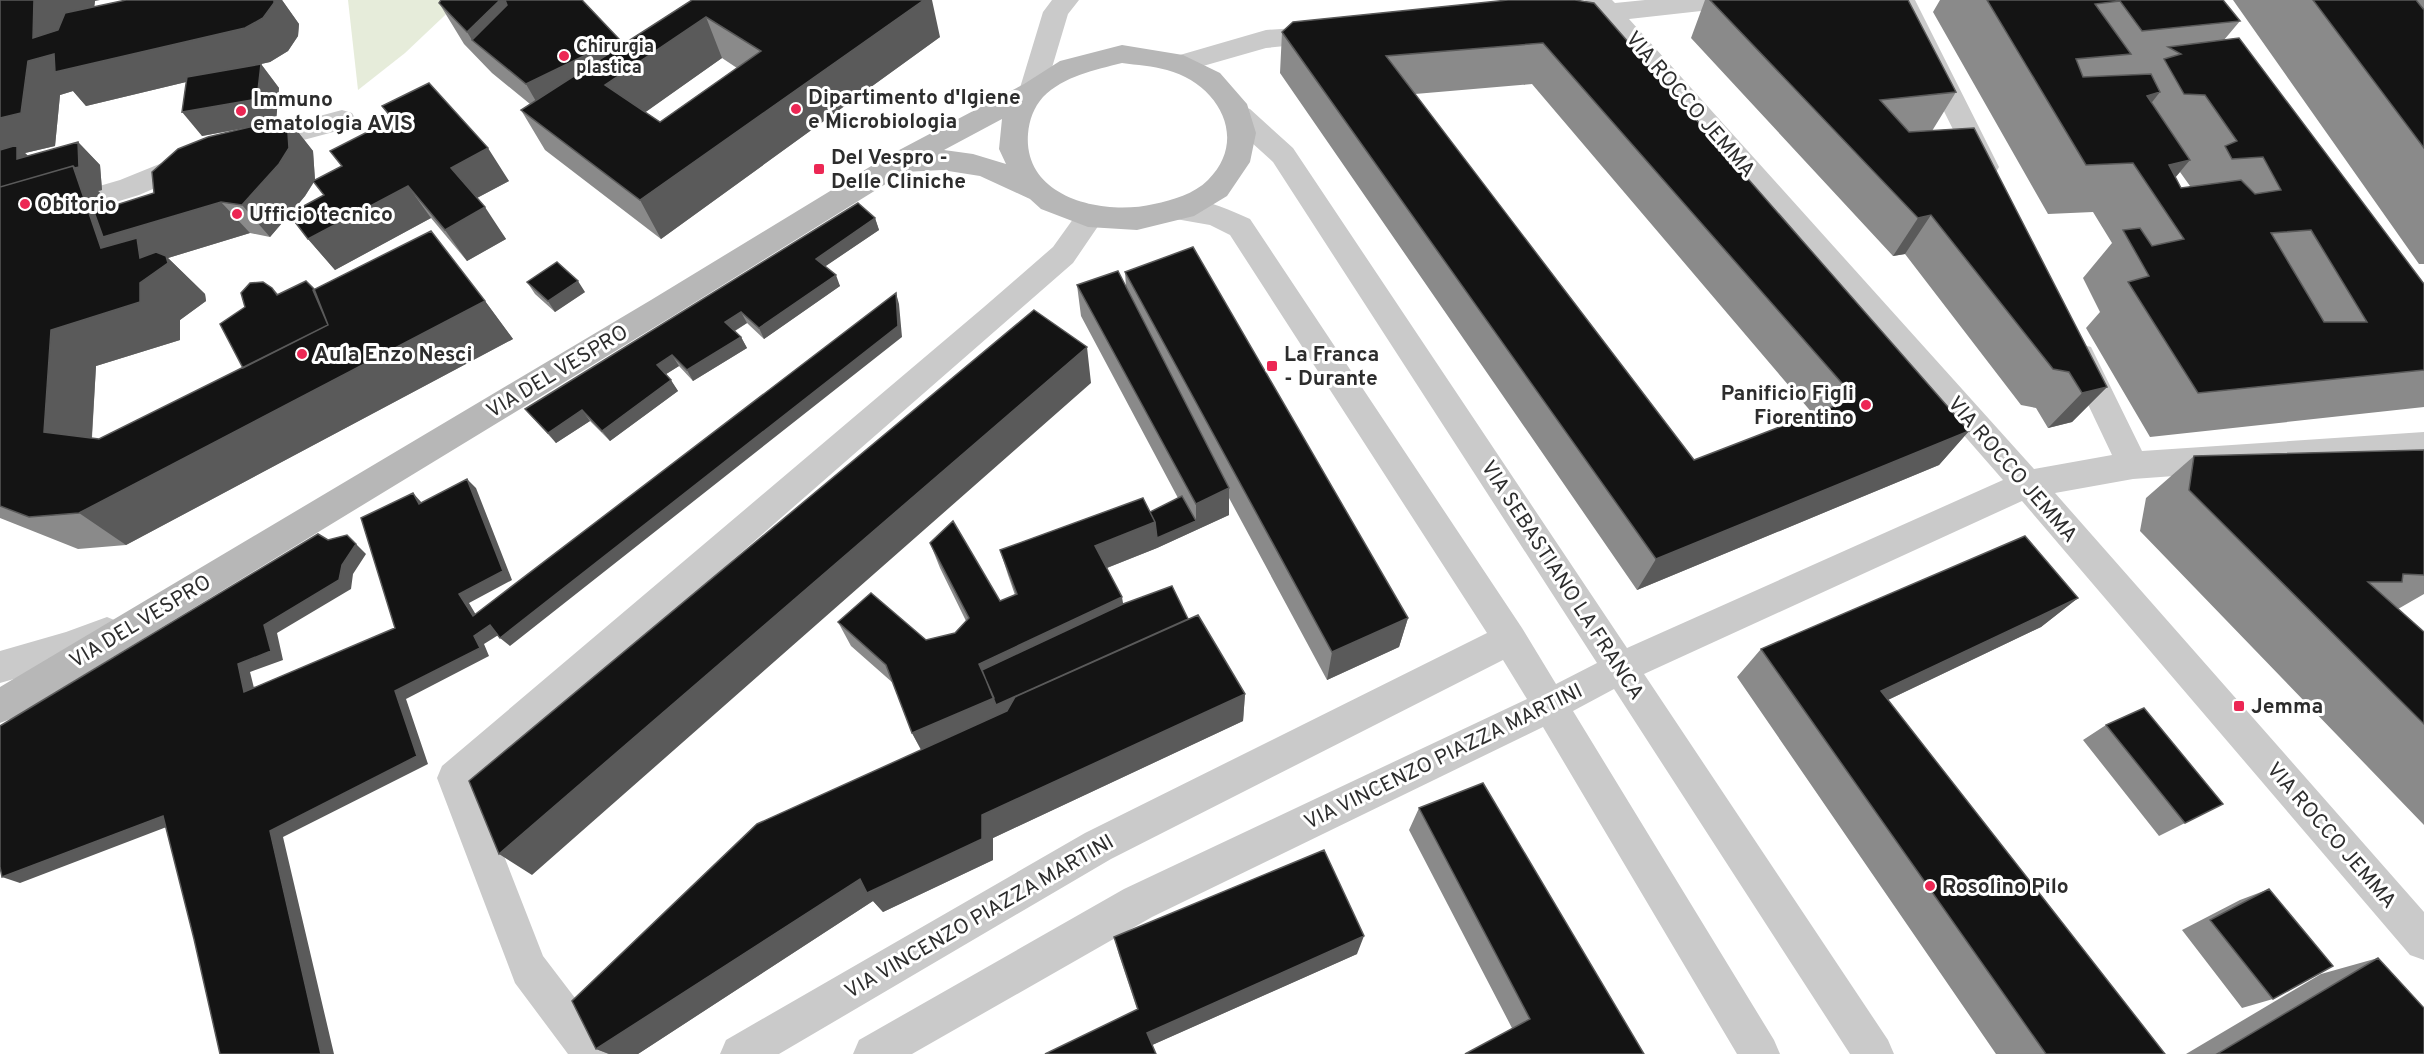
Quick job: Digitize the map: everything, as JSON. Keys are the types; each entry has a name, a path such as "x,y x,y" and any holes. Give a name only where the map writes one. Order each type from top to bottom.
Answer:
{"street":[{"path":"1039,193 1019,169 1013,156 1012,129 1016,116 1032,91 1056,12 1066,0"},
{"path":"1574,15 1604,6 1728,0"},
{"path":"1902,0 1996,190"},
{"name":"VIA ROCCO JEMMA","path":"1604,6 2027,484 2424,941"},
{"path":"1182,63 1266,39 1349,33"},
{"path":"896,164 953,160 969,163 1007,177 1063,207 1113,220 1137,219 1180,210 1202,199 1219,185 1232,169 1240,152 1243,134 1240,116 1225,90 1199,70 1182,63 1143,54 1101,57 1063,69 1032,91"},
{"name":"VIA DEL VESPRO","path":"0,706 662,308 896,164 1032,91"},
{"name":"VIA SEBASTIANO LA FRANCA","path":"1240,116 1283,155 1874,1054"},
{"path":"0,226 129,188 191,161 342,120"},
{"path":"1180,210 1215,215 1240,227 1510,639 1760,1054"},
{"path":"593,1054 529,969 455,778 1004,308 1063,255 1091,216"},
{"path":"2070,337 2133,465"},
{"name":"VIA VINCENZO PIAZZA MARTINI","path":"873,1054 1138,903 1549,706 1621,668 2027,484 2133,465 2424,445"},
{"path":"0,667 66,648 143,620"},
{"name":"VIA VINCENZO PIAZZA MARTINI","path":"740,1054 1098,846 1510,639"}],"green space":[{"path":"348,0 461,0 405,53 358,90"}],"building":[{"path":"0,0 34,0 33,38 58,30 65,13 126,0 274,0 274,3 263,18 245,28 55,72 54,54 28,61 21,113 0,118"},
{"path":"441,0 500,0 467,32 439,3"},
{"path":"505,0 582,0 619,39 526,84 472,40 507,5"},
{"path":"692,0 924,0 640,200 521,110","holes":["706,17 761,51 660,122 605,85"]},
{"path":"1508,0 1575,0 1594,3 1969,431 1656,559 1282,32 1293,22","holes":["1543,43 1855,398 1694,460 1386,56"]},
{"path":"1710,0 1908,0 1956,92 1880,100 1909,132 1974,128 2107,387 2082,393 2069,372 2053,369 1931,215 1918,218"},
{"path":"1987,0 2223,0 2240,21 2142,31 2120,1 2095,4 2131,54 2076,59 2083,77 2151,74 2160,92 2147,96 2190,160 2169,165 2181,188 2241,180 2255,194 2281,190 2263,157 2232,159 2225,146 2237,141 2205,95 2184,94 2164,59 2181,54 2168,47 2239,38 2424,284 2424,370 2198,393 2128,282 2149,276 2123,230 2140,228 2152,246 2184,239 2133,163 2086,165","holes":["2311,230 2367,322 2324,322 2271,233"]},
{"path":"2313,0 2416,0 2424,10 2424,148"},
{"path":"261,64 257,99 182,112 187,77"},
{"path":"429,83 488,148 451,168 485,207 445,230 408,186 308,239 289,214 324,195 313,181 342,166 330,151 393,119 382,106"},
{"path":"287,118 289,148 279,164 242,205 221,202 103,237 94,212 154,193 152,172 178,149 208,137"},
{"path":"78,142 79,167 73,166 0,187 0,150 17,145 17,159"},
{"path":"73,166 101,248 137,238 140,258 156,252 166,256 168,263 140,283 140,302 51,330 44,432 99,439 328,325 313,290 431,231 485,301 79,513 29,517 0,506 0,187"},
{"path":"858,203 875,218 816,259 836,275 759,328 741,312 725,322 741,337 687,370 672,355 657,365 671,380 602,431 582,410 548,433 525,409"},
{"path":"1193,247 1408,618 1332,652 1125,272"},
{"path":"557,262 578,281 548,301 527,282"},
{"path":"1118,271 1229,488 1196,504 1077,285"},
{"path":"306,281 314,289 328,325 243,368 220,324 245,307 241,293 250,283 263,282 277,295"},
{"path":"896,293 898,326 500,638 490,625 474,636 480,648 395,691 417,756 270,831 321,1054 220,1054 163,816 2,877 0,867 0,726 318,534 328,540 347,535 356,544 342,565 339,580 264,625 271,651 238,664 244,692 395,628 361,518 413,493 419,504 467,479 503,571 459,594 473,616"},
{"path":"1034,310 1087,347 499,854 469,781"},
{"path":"2424,450 2424,575 2403,574 2402,582 2368,582 2424,632 2424,724 2189,490 2194,456"},
{"path":"1182,496 1196,521 1157,538 1155,522 1150,512"},
{"path":"1143,498 1155,522 1095,546 1122,597 979,664 994,698 912,733 886,665 838,622 871,593 926,640 955,633 969,618 930,543 953,521 1000,601 1017,594 1000,550"},
{"path":"2025,536 2078,598 1881,691 2165,1054 2046,1054 1761,649"},
{"path":"1172,586 1188,619 996,705 982,670 1123,604"},
{"path":"1198,615 1245,694 982,815 982,839 867,893 860,879 596,1049 572,1001 757,824 1007,711 1015,697"},
{"path":"2144,708 2223,804 2185,823 2106,725"},
{"path":"1483,783 1644,1054 1465,1054 1530,1019 1419,808"},
{"path":"1324,850 1364,936 1147,1033 1156,1054 1045,1054 1138,1009 1114,937"},
{"path":"2269,889 2333,966 2273,999 2210,920"},
{"path":"2378,958 2424,1008 2424,1054 2217,1054"}],"place":[{"name":"Chirurgia plastica","path":"564,56"},
{"name":"Dipartimento d'Igiene e Microbiologia","path":"796,109"},
{"name":"Immuno ematologia AVIS","path":"241,111"},
{"name":"Del Vespro - Delle Cliniche","path":"819,169"},
{"name":"Obitorio","path":"25,204"},
{"name":"Ufficio tecnico","path":"237,214"},
{"name":"Aula Enzo Nesci","path":"302,354"},
{"name":"La Franca - Durante","path":"1272,366"},
{"name":"Panificio Figli Fiorentino","path":"1866,405"},
{"name":"Jemma","path":"2239,706"},
{"name":"Rosolino Pilo","path":"1930,886"}]}
